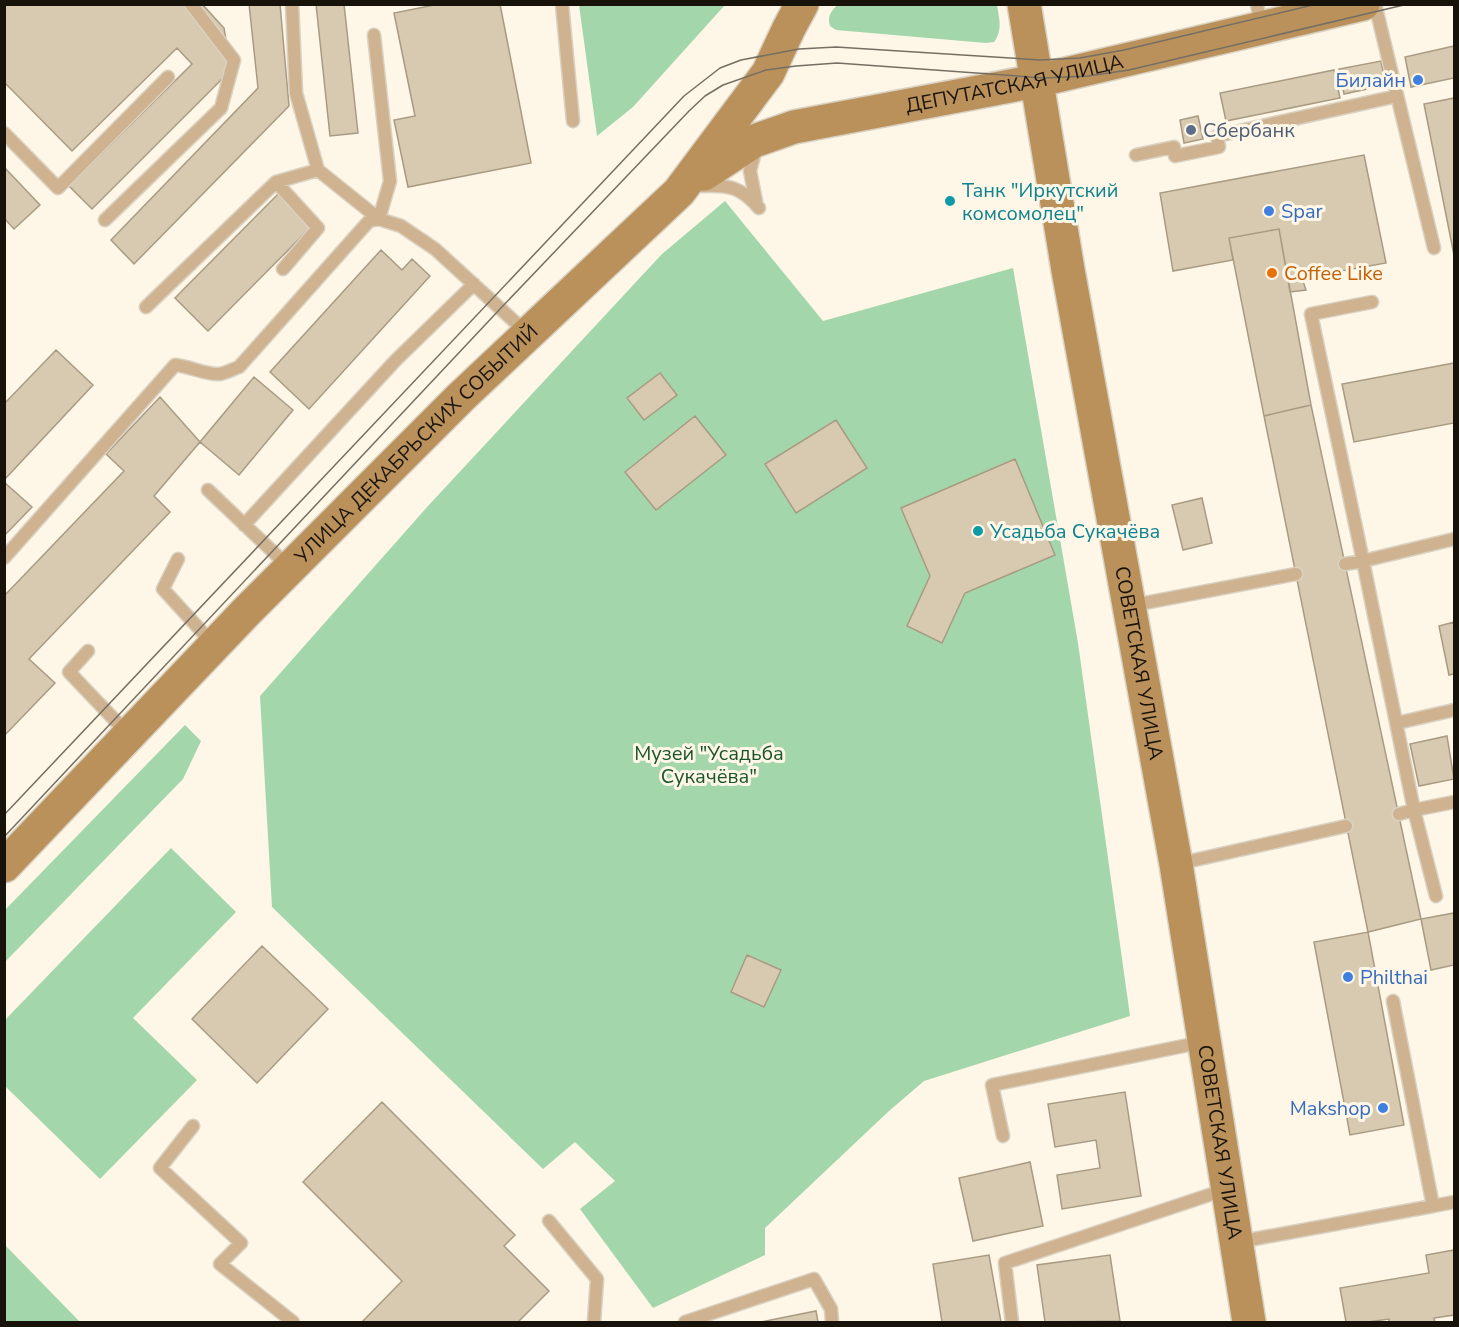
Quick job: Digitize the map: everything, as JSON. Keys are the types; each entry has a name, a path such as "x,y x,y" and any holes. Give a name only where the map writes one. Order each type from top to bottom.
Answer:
{"main road":[{"name":"УЛИЦА ДЕКАБРЬСКИХ СОБЫТИЙ","path":"4,866 290,568 461,397 679,192 768,73 802,4"},
{"name":"СОВЕТСКАЯ УЛИЦА","path":"1024,4 1127,607 1176,864 1249,1323"},
{"name":"ДЕПУТАТСКАЯ УЛИЦА","path":"679,192 742,148 763,137 794,127 1036,81 1259,16 1363,4"}],"lane":[{"path":"105,220 221,108 234,60 191,4"},
{"path":"292,4 296,93 318,170 379,219 401,226 435,249 528,334"},
{"path":"562,4 573,121"},
{"path":"1375,4 1434,248"},
{"path":"374,35 390,181 379,219"},
{"path":"4,133 58,188 168,77"},
{"path":"1136,155 1174,147 1175,156 1219,147 1217,136 1397,96"},
{"path":"679,192 702,186 729,187 745,193 759,208 750,171 753,153 763,137"},
{"path":"146,308 276,182 318,170"},
{"path":"276,182 318,228 283,269"},
{"path":"4,558 175,365 220,374 239,367 369,221 379,219"},
{"path":"244,525 395,360 474,284"},
{"path":"1372,302 1311,314 1414,810 1436,896"},
{"path":"208,490 290,568"},
{"path":"1345,564 1455,539"},
{"path":"178,559 163,589 214,646"},
{"path":"1127,607 1296,574"},
{"path":"88,651 69,672 129,735"},
{"path":"1397,723 1455,710"},
{"path":"1399,814 1455,802"},
{"path":"1176,864 1346,826"},
{"path":"1393,1001 1433,1206"},
{"path":"1003,1136 992,1085 1204,1042"},
{"path":"193,1126 160,1168 241,1244 220,1264 293,1323"},
{"path":"1012,1323 1005,1263 1228,1188"},
{"path":"1237,1242 1281,1236 1455,1202"},
{"path":"549,1221 597,1279 594,1323"},
{"path":"685,1323 814,1279 831,1309 832,1323"}],"green space":[{"path":"579,4 725,5 633,107 597,136"},
{"path":"837,5 997,5 999,33 994,42 986,43 836,30 829,23 830,14"},
{"name":"Музей \"Усадьба Сукачёва\"","path":"725,201 823,321 1013,268 1078,643 1130,1016 924,1081 765,1228 765,1255 653,1308 580,1209 615,1181 575,1142 543,1169 272,907 260,696 428,506 662,254"},
{"path":"185,725 201,741 183,779 5,962 5,910"},
{"path":"171,848 236,912 133,1018 197,1080 100,1179 5,1086 5,1020"},
{"path":"5,1245 80,1322 5,1322"}],"building":[{"path":"4,4 202,4 224,28 231,70 92,209 69,186 192,64 177,48 72,151 4,82"},
{"path":"249,4 280,4 289,106 134,264 111,240 258,88"},
{"path":"316,4 344,4 358,133 330,136"},
{"path":"439,4 500,4 531,163 408,187 394,120 415,116 394,13"},
{"path":"1454,46 1454,78 1411,87 1405,57"},
{"path":"1381,61 1386,85 1344,94 1339,69"},
{"path":"1334,70 1340,98 1226,121 1220,93"},
{"path":"1454,98 1454,255 1424,104"},
{"name":"Сбербанк","path":"1198,116 1203,139 1184,143 1180,120"},
{"name":"Spar","path":"1364,155 1386,263 1302,278 1306,290 1290,292 1279,229 1229,238 1233,260 1173,271 1160,193"},
{"path":"4,167 40,205 14,229 4,218"},
{"path":"279,193 312,226 208,331 175,298"},
{"path":"1279,229 1311,405 1264,416 1229,238"},
{"path":"381,250 402,270 412,259 430,276 309,409 270,372"},
{"path":"56,350 93,385 4,480 4,404"},
{"path":"1454,363 1454,423 1354,442 1342,384"},
{"path":"660,373 677,395 644,420 627,398"},
{"path":"254,377 293,410 239,475 200,442"},
{"path":"160,397 200,442 154,496 170,512 29,659 55,683 4,736 4,596 124,471 106,454"},
{"path":"1311,405 1421,919 1368,932 1264,416"},
{"path":"695,416 726,455 656,510 625,472"},
{"path":"836,420 867,468 796,513 765,464"},
{"name":"Усадьба Сукачёва","path":"1015,459 1055,555 965,593 942,643 907,626 930,576 901,508"},
{"path":"4,482 32,507 4,536"},
{"path":"1202,498 1212,543 1183,550 1172,505"},
{"path":"1454,622 1454,674 1449,675 1439,626"},
{"path":"1447,736 1454,779 1419,786 1410,744"},
{"path":"1454,913 1454,965 1431,970 1421,919"},
{"path":"1368,932 1404,1125 1350,1135 1314,942"},
{"path":"262,946 328,1009 257,1083 192,1019"},
{"path":"747,955 781,970 764,1007 731,992"},
{"path":"1125,1092 1141,1196 1062,1209 1057,1175 1100,1168 1096,1140 1055,1147 1048,1104"},
{"path":"382,1102 515,1235 504,1246 549,1291 518,1322 362,1322 402,1281 303,1182"},
{"path":"1030,1162 1043,1226 973,1241 959,1178"},
{"path":"1454,1250 1454,1315 1434,1318 1435,1322 1389,1322 1389,1319 1346,1322 1340,1288 1429,1273 1426,1255"},
{"path":"989,1255 1001,1322 942,1322 933,1264"},
{"path":"1110,1255 1120,1321 1045,1322 1037,1265"},
{"path":"816,1311 818,1322 761,1322"}],"tram line":[{"path":"4,815 684,96 720,68 741,60 799,49 836,47 1040,60 1080,58 1124,50 1317,4"},
{"path":"4,837 689,111 705,96 723,85 766,70 837,63 1044,78 1088,76 1129,70 1408,4"}],"place":[{"name":"Билайн","path":"1418,80"},
{"name":"Сбербанк","path":"1191,130"},
{"name":"Танк \"Иркутский комсомолец\"","path":"950,201"},
{"name":"Spar","path":"1269,211"},
{"name":"Coffee Like","path":"1272,273"},
{"name":"Усадьба Сукачёва","path":"978,531"},
{"name":"Philthai","path":"1348,977"},
{"name":"Makshop","path":"1383,1108"}]}
